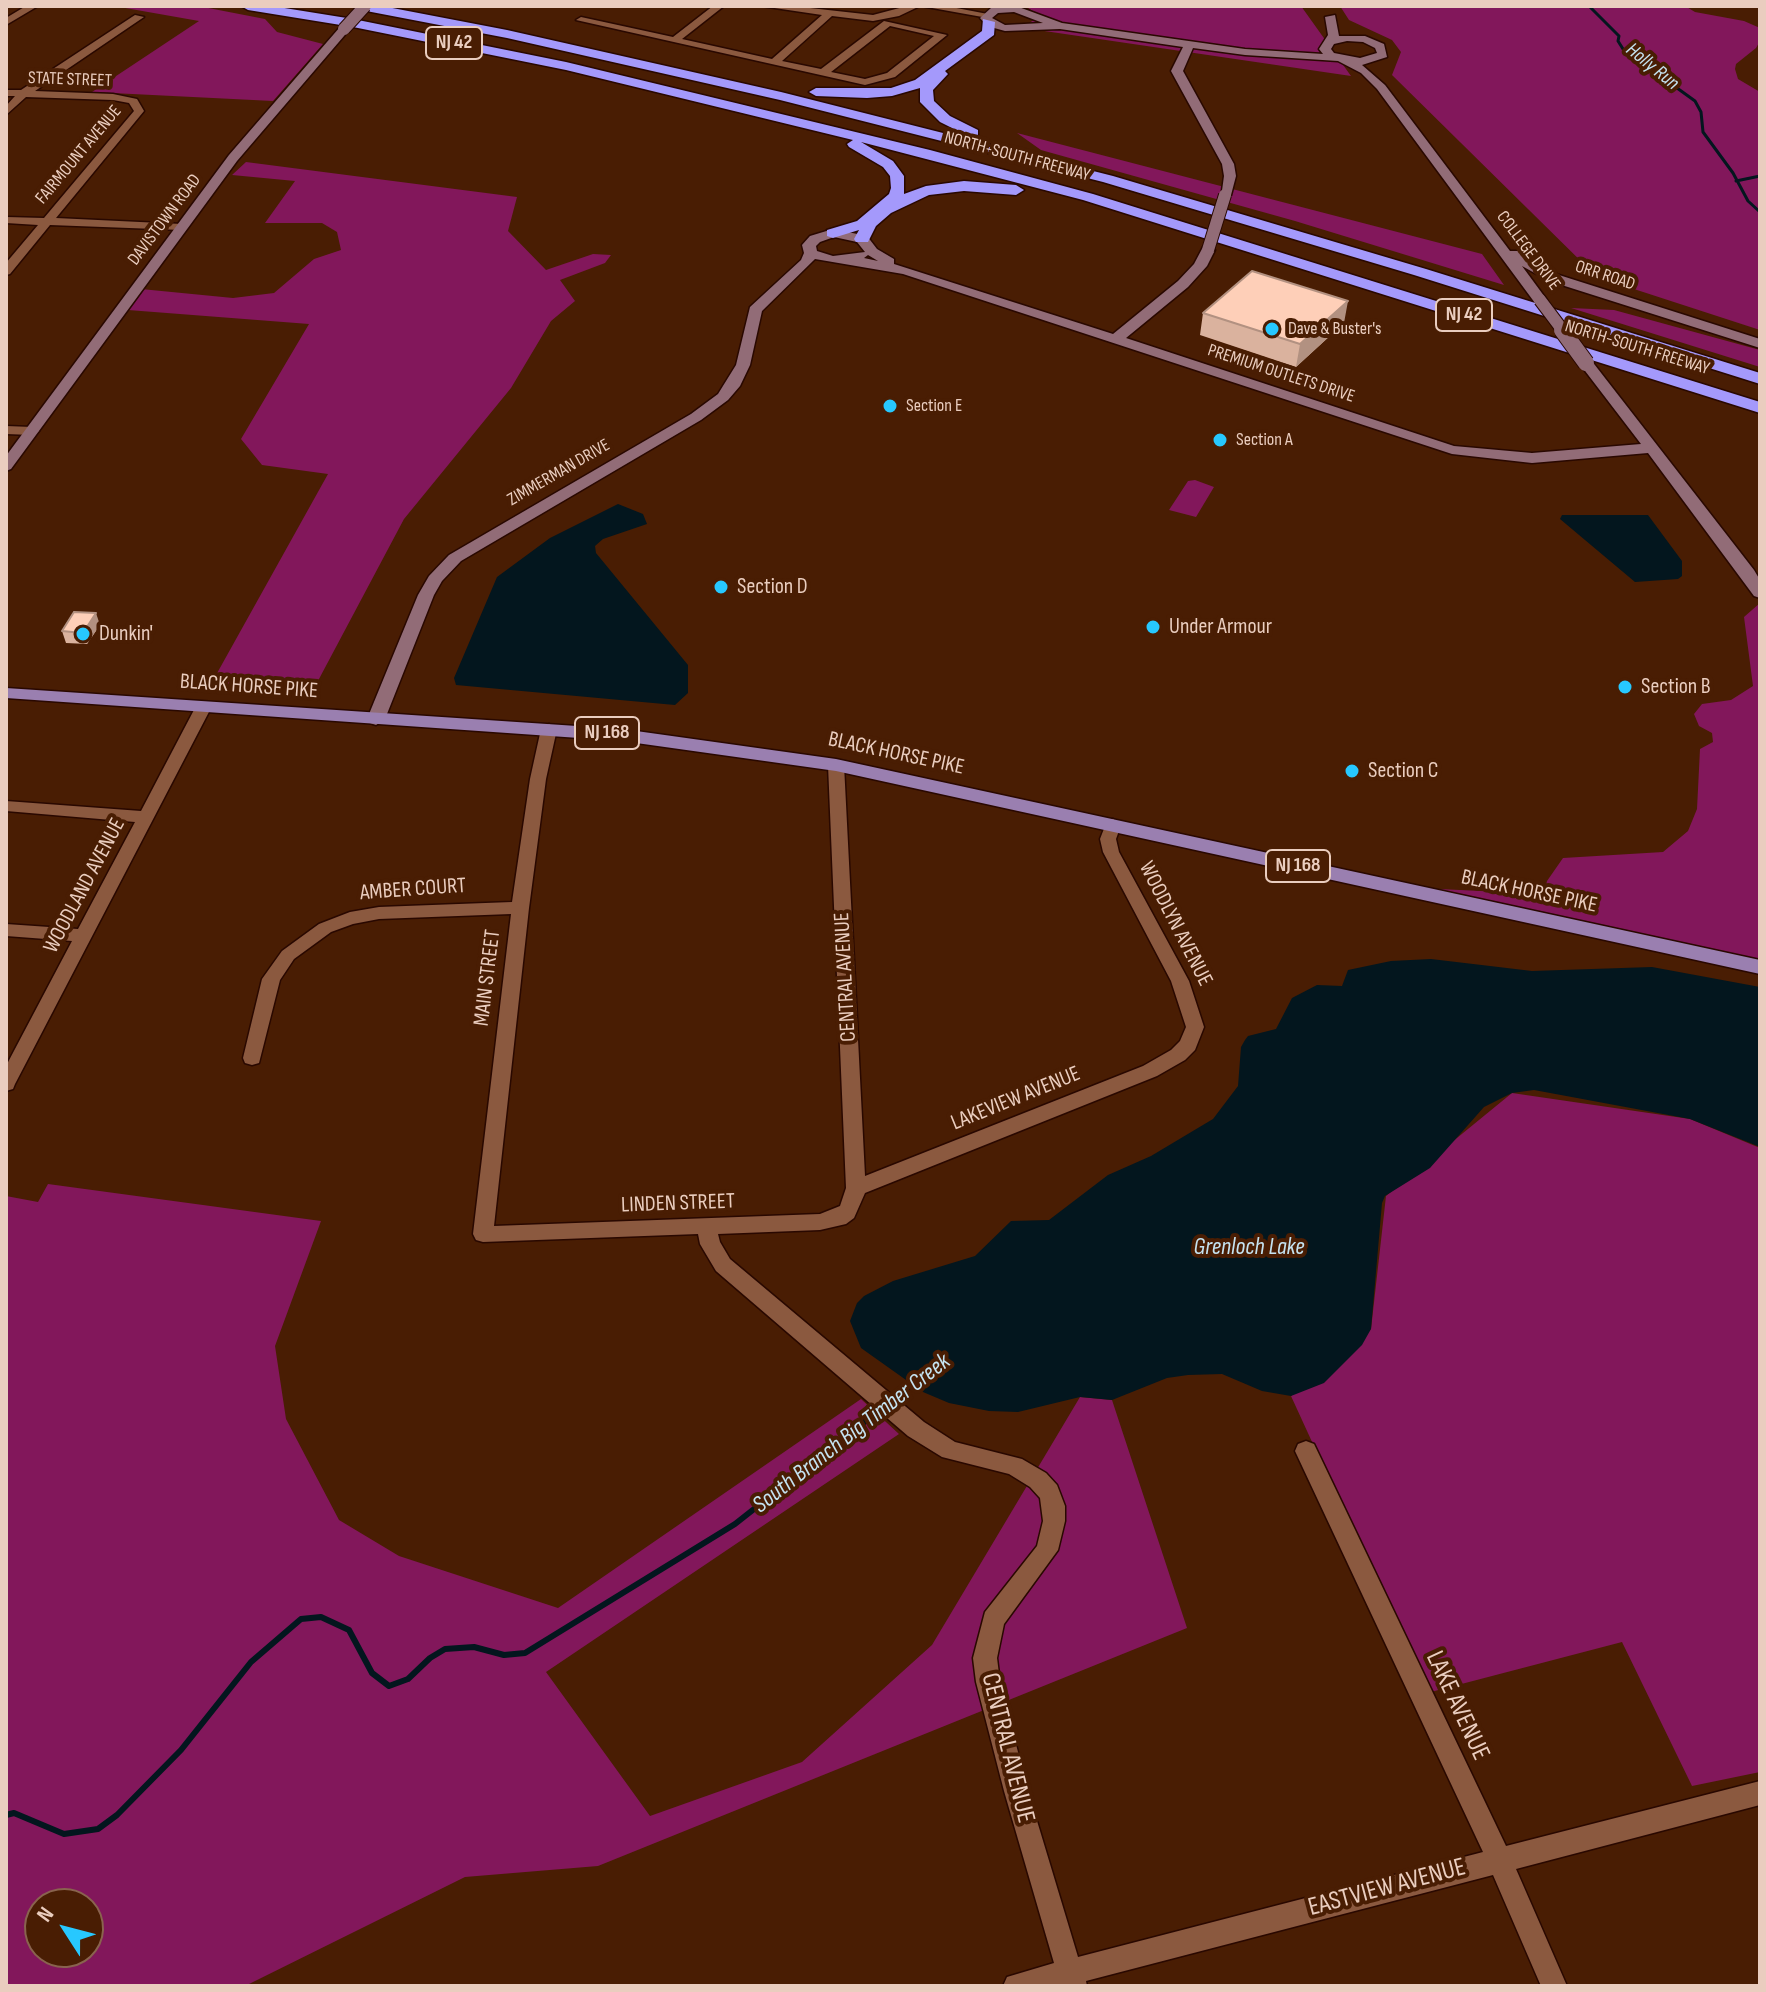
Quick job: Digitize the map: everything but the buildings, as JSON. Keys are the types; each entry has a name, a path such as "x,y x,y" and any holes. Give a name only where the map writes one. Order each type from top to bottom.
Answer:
{"highway":[{"name":"NORTH-SOUTH FREEWAY","path":"248,6 449,42 925,153 1167,222 1760,408"},
{"name":"NORTH-SOUTH FREEWAY","path":"363,6 648,65 869,117 1108,179 1420,272 1760,379"},
{"path":"648,65 820,93 892,92 928,78 989,32 991,14"},
{"path":"1017,27 991,35 934,79 926,89 927,102 945,119 976,134 1108,179"},
{"path":"734,106 856,145 873,153 893,170 900,184 896,196 862,224 833,233"},
{"path":"864,243 870,224 897,203 926,191 952,187 1017,190 1167,222"}],"main road":[{"name":"BLACK HORSE PIKE","path":"6,693 549,729 690,742 836,765 1760,967"}],"street":[{"path":"6,22 33,6"},
{"name":"DAVISTOWN ROAD","path":"6,466 233,158 363,6"},
{"path":"675,40 719,6"},
{"path":"585,17 865,82 883,79 942,35 887,20 766,6"},
{"path":"823,73 887,20 915,6"},
{"path":"926,6 991,14 1017,27 1060,26 1245,52 1289,53 1366,62 1383,55"},
{"path":"1323,6 1331,17 1383,48 1378,69 1381,87"},
{"path":"991,14 1003,9 1023,11 1060,26"},
{"path":"1017,27 1032,22 1023,11"},
{"path":"774,62 828,15"},
{"path":"6,112 23,94 139,17"},
{"path":"1331,17 1334,32 1325,51 1339,59"},
{"path":"1289,53 1352,38 1371,41"},
{"path":"1115,340 1183,284 1200,266 1208,250 1230,176 1228,164 1177,71 1189,45"},
{"name":"COLLEGE DRIVE","path":"1339,59 1365,71 1381,87 1760,593"},
{"name":"STATE STREET","path":"6,93 113,97 132,101"},
{"name":"FAIRMOUNT AVENUE","path":"6,271 135,119 139,107 132,101"},
{"path":"6,220 182,227"},
{"path":"833,233 864,243 861,255 848,259"},
{"name":"ZIMMERMAN DRIVE","path":"376,719 426,595 444,568 476,544 717,403 738,377 755,310 807,262 812,241 833,233"},
{"name":"ORR ROAD","path":"1494,240 1544,275 1760,344"},
{"name":"PREMIUM OUTLETS DRIVE","path":"864,243 906,271"},
{"path":"811,253 832,260"},
{"name":"PREMIUM OUTLETS DRIVE","path":"832,260 848,259 906,271 1452,450 1532,458 1653,448"},
{"name":"ZIMMERMAN DRIVE","path":"783,283 832,260"},
{"name":"ORR ROAD","path":"1522,277 1712,329"},
{"path":"6,430 32,431"},
{"name":"WOODLAND AVENUE","path":"7,1078 203,708"},
{"name":"MAIN STREET","path":"483,1234 520,908 538,779 549,729"},
{"name":"CENTRAL AVENUE","path":"836,765 856,1188"},
{"path":"6,806 146,817"},
{"name":"WOODLYN AVENUE","path":"1113,825 1108,839 1111,852 1191,1009 1195,1027 1188,1045"},
{"name":"AMBER COURT","path":"252,1058 271,979 288,955 325,928 350,918 379,913 520,908"},
{"path":"6,930 84,936"},
{"name":"LAKEVIEW AVENUE","path":"856,1188 1150,1071 1178,1055 1188,1045"},
{"name":"LINDEN STREET","path":"483,1234 831,1221 847,1212 856,1188"},
{"name":"CENTRAL AVENUE","path":"707,1227 710,1244 723,1265 929,1439 950,1450 1014,1466 1049,1492 1054,1506 1054,1521 1047,1550 993,1620 985,1658 1012,1776 1072,1979"},
{"name":"LAKE AVENUE","path":"1306,1451 1499,1859 1554,1986"},
{"name":"EASTVIEW AVENUE","path":"1016,1986 1072,1979 1499,1859 1760,1793"}],"shaded area":[{"path":"114,6 198,6 265,19 277,32 323,44 273,101 92,92 199,21"},
{"path":"1025,6 1301,6 1351,76 1024,28 1039,15"},
{"path":"1340,6 1685,6 1695,12 1744,21 1760,28 1760,41 1756,48 1736,64 1735,69 1738,79 1760,92 1760,330 1597,277 1392,75 1401,52 1392,40 1349,20"},
{"path":"1017,133 1482,254 1504,285 1295,221 1041,150"},
{"path":"246,162 517,197 508,231 546,270 593,254 611,255 605,263 560,280 575,301 551,321 511,388 404,519 311,694 211,684 328,474 262,465 241,439 309,324 128,310 141,289 233,298 274,293 314,259 341,250 337,232 322,223 265,223 295,181 232,175"},
{"path":"1571,308 1614,310 1760,350 1760,367"},
{"path":"1195,480 1214,487 1196,517 1169,510 1188,481"},
{"path":"1760,603 1760,967 1397,887 1544,894 1547,881 1563,858 1663,852 1688,831 1697,809 1700,749 1713,742 1712,733 1699,726 1694,714 1702,704 1731,700 1753,686 1744,617"},
{"path":"1512,1093 1690,1119 1760,1148 1760,1772 1692,1786 1622,1642 1427,1693 1291,1396 1371,1329 1386,1196"},
{"path":"48,1184 321,1221 275,1346 286,1419 339,1520 399,1556 558,1608 861,1399 899,1434 546,1672 650,1816 802,1762 932,1645 1080,1397 1112,1400 1187,1628 598,1866 465,1877 245,1986 6,1986 6,1196 38,1202"}],"water":[{"path":"618,504 643,514 647,524 603,539 595,546 596,553 688,665 688,693 675,705 456,685 454,678 497,577 550,538"},
{"path":"1562,515 1648,515 1682,561 1682,576 1678,579 1635,582 1560,519"},
{"name":"Grenloch Lake","path":"1431,959 1532,971 1652,967 1760,987 1760,1147 1690,1119 1534,1090 1512,1093 1484,1107 1430,1168 1385,1196 1371,1329 1362,1345 1324,1383 1291,1396 1262,1391 1222,1374 1188,1375 1167,1378 1112,1400 1080,1397 1018,1412 989,1411 949,1403 923,1392 861,1348 850,1321 857,1303 864,1296 893,1281 975,1256 1011,1221 1049,1220 1108,1175 1151,1156 1213,1119 1238,1086 1241,1047 1245,1040 1248,1036 1276,1029 1292,998 1317,985 1342,986 1348,970 1391,961"}],"waterway":[{"name":"Holly Run","path":"1589,6 1619,36 1618,41 1623,49 1695,101 1701,112 1703,132 1737,181"},
{"path":"1737,181 1760,176"},
{"name":"Holly Run","path":"1737,181 1748,201 1760,212"},
{"name":"South Branch Big Timber Creek","path":"892,1400 916,1381"},
{"name":"South Branch Big Timber Creek","path":"6,1815 14,1813 64,1834 98,1829 117,1815 181,1750 251,1662 301,1619 321,1617 349,1630 372,1673 389,1686 408,1679 430,1658 445,1649 474,1647 504,1655 525,1653 735,1524 881,1409"}],"place":[{"name":"Dave & Buster's","path":"1272,329"},
{"name":"Section E","path":"890,406"},
{"name":"Section A","path":"1220,440"},
{"name":"Section D","path":"721,587"},
{"name":"Under Armour","path":"1153,627"},
{"name":"Dunkin'","path":"83,634"},
{"name":"Section B","path":"1625,687"},
{"name":"Section C","path":"1352,771"}]}
